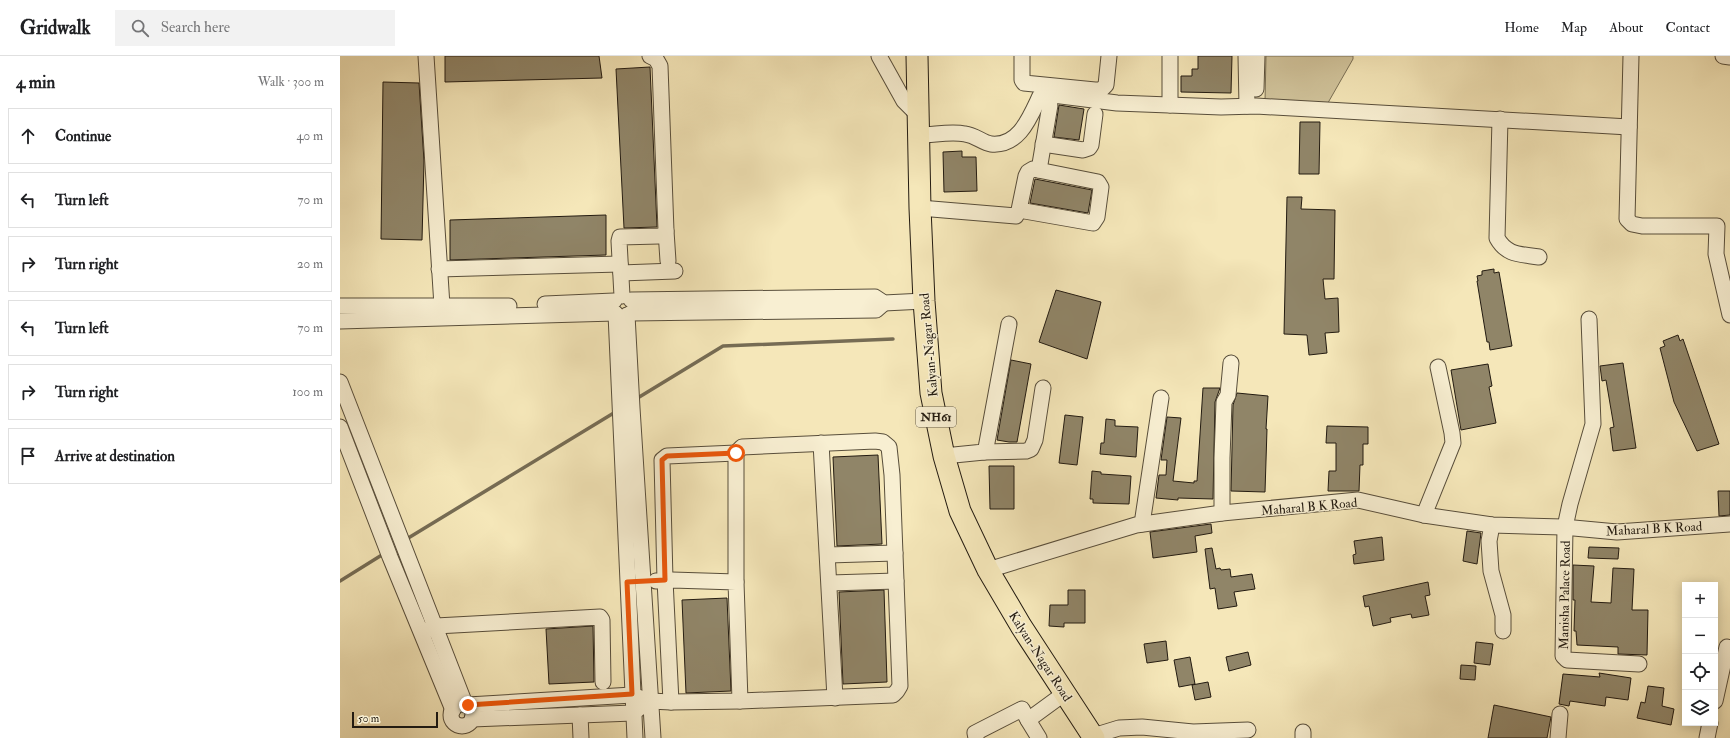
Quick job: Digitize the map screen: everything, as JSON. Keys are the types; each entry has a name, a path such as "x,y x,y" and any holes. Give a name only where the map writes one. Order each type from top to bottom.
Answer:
{"highway":[{"name":"Kalyan-Nagar Road","path":"917,56 920,208 924,302 931,392 944,456 960,511 988,570 1021,626 1093,737"}],"street":[{"path":"426,56 442,306"},
{"path":"439,269 621,268 671,266 666,231 660,66 656,59 650,56"},
{"path":"879,56 919,126 976,136 990,144 1004,143 1015,138 1031,115 1040,96 1045,94 1117,104 1211,98"},
{"path":"1022,56 1022,80 1024,83 1101,90 1106,85 1109,56"},
{"path":"1170,56 1170,101"},
{"path":"1246,56 1251,106"},
{"path":"1251,106 1257,56"},
{"path":"1631,56 1626,219 1632,224 1642,226 1723,225 1716,254 1730,314"},
{"path":"1723,56 1730,57"},
{"path":"1170,101 1221,107 1251,106 1629,127"},
{"path":"1039,170 1050,106"},
{"path":"1043,144 1083,150 1089,148 1091,145 1095,114"},
{"path":"1500,119 1497,238 1501,246 1508,252 1539,257"},
{"path":"920,208 1011,217 1016,216 1019,210 1028,172 1033,169 1100,184 1101,187 1095,221 1090,223 1019,210"},
{"path":"635,738 627,582 626,405 621,268 618,241 620,237 660,236 666,231"},
{"path":"340,321 622,307 875,297 884,303 924,302"},
{"path":"340,306 622,307"},
{"path":"1566,527 1570,504 1593,424 1589,319"},
{"path":"984,452 1009,324"},
{"path":"1222,513 1224,402 1228,395 1231,363"},
{"path":"1424,515 1453,443 1438,366"},
{"path":"340,382 436,626 463,720"},
{"path":"944,456 984,452 1026,451 1031,449 1035,440 1043,388"},
{"path":"1142,524 1161,398"},
{"path":"626,405 643,581 653,738"},
{"path":"340,427 421,632 463,720"},
{"path":"463,720 632,694 650,701 670,702 836,698 892,695 897,692 900,686 892,475 889,447 883,442 879,442 742,447 736,453 667,456 662,460 670,702"},
{"path":"821,443 836,698"},
{"path":"736,453 736,582 740,701"},
{"name":"Maharal B K Road","path":"988,570 1142,524 1222,513 1358,500 1424,515 1492,525 1566,527 1617,532 1730,524"},
{"path":"1492,525 1489,541 1491,571 1503,615 1503,631"},
{"name":"Manisha Palace Road","path":"1566,527 1564,658 1567,660 1639,664"},
{"path":"828,555 895,553"},
{"path":"627,582 665,580 736,582"},
{"path":"830,583 896,581"},
{"path":"421,632 436,626 600,617 602,620 603,682"},
{"path":"1717,690 1727,647"},
{"path":"1028,720 1065,693"},
{"path":"463,720 633,713 650,701"},
{"path":"976,738 975,733 1022,709 1039,738"},
{"path":"1558,738 1560,714"},
{"path":"580,715 581,738"},
{"path":"1707,738 1709,726"},
{"path":"1093,737 1119,728 1142,727 1193,732 1248,730"}],"shaded area":[{"path":"1266,56 1353,56 1353,59 1325,108 1265,101"}],"building":[{"path":"445,56 599,56 602,78 445,82"},
{"path":"1198,56 1232,56 1231,93 1181,92 1181,76 1192,76 1192,69 1198,69"},
{"path":"650,67 657,227 624,228 616,69"},
{"path":"383,82 419,83 424,161 422,240 381,239"},
{"path":"1059,105 1084,109 1079,140 1054,137"},
{"path":"1300,122 1320,122 1319,174 1299,174"},
{"path":"962,151 962,157 976,157 977,191 944,192 943,152"},
{"path":"1035,179 1092,190 1088,213 1030,203"},
{"path":"1287,197 1302,197 1301,209 1335,210 1334,279 1323,279 1325,299 1338,298 1339,332 1325,333 1327,353 1309,355 1307,335 1284,334"},
{"path":"606,215 606,255 450,260 450,220"},
{"path":"1494,269 1494,273 1499,272 1512,346 1490,350 1489,342 1487,342 1477,276 1482,275 1482,271"},
{"path":"1056,290 1101,302 1087,359 1039,342"},
{"path":"1678,335 1680,341 1683,339 1719,444 1697,451 1674,402 1660,348 1665,346 1663,341"},
{"path":"1011,360 1031,364 1017,442 997,440"},
{"path":"1623,363 1636,448 1613,451 1610,428 1614,427 1606,380 1602,381 1600,366"},
{"path":"1488,364 1492,386 1489,387 1496,423 1461,430 1451,370"},
{"path":"1203,388 1220,388 1215,402 1213,499 1178,498 1178,500 1156,498 1159,475 1166,475 1167,460 1161,460 1167,417 1181,418 1173,481 1194,483 1194,481 1197,481"},
{"path":"1237,393 1268,396 1265,492 1231,491 1233,405"},
{"path":"1065,415 1083,417 1077,465 1059,463"},
{"path":"1106,419 1115,420 1115,426 1138,427 1136,457 1100,454 1101,443 1104,443"},
{"path":"1327,426 1368,427 1368,444 1363,444 1363,465 1360,465 1359,491 1328,491 1329,471 1336,471 1336,443 1326,443"},
{"path":"878,455 882,544 837,546 833,457"},
{"path":"989,466 1014,466 1014,509 990,509"},
{"path":"1092,471 1101,472 1101,474 1131,476 1129,504 1093,503 1093,499 1090,499"},
{"path":"1718,491 1730,491 1730,515 1719,516"},
{"path":"1211,524 1212,533 1195,536 1197,552 1153,558 1150,532"},
{"path":"1467,531 1481,533 1477,564 1463,561"},
{"path":"1382,537 1384,560 1354,564 1353,555 1356,554 1354,541"},
{"path":"1589,547 1619,548 1618,559 1588,558"},
{"path":"1212,548 1216,569 1230,569 1231,577 1252,574 1255,589 1234,592 1237,606 1218,609 1215,588 1210,589 1205,549"},
{"path":"1573,565 1594,566 1591,602 1611,603 1613,568 1634,569 1632,610 1648,610 1647,655 1618,654 1618,647 1577,645 1576,631 1574,631 1575,600 1573,600"},
{"path":"1428,582 1430,595 1425,596 1429,615 1412,618 1411,614 1390,618 1391,622 1373,626 1369,606 1365,607 1363,596"},
{"path":"884,590 887,682 843,684 839,592"},
{"path":"1068,590 1085,590 1085,623 1064,623 1064,627 1049,626 1050,605 1068,605"},
{"path":"727,598 731,691 686,693 682,600"},
{"path":"593,626 594,682 549,684 546,629"},
{"path":"1166,641 1168,660 1147,663 1144,644"},
{"path":"1476,642 1493,644 1490,665 1474,663"},
{"path":"1248,652 1251,665 1229,671 1226,657"},
{"path":"1190,657 1195,684 1179,687 1174,660"},
{"path":"1461,665 1476,666 1475,680 1460,679"},
{"path":"1599,673 1631,678 1628,700 1606,697 1605,706 1570,701 1569,706 1559,704 1563,674 1600,677"},
{"path":"1208,682 1211,697 1195,700 1192,685"},
{"path":"1648,686 1664,688 1662,706 1674,709 1671,725 1637,718 1641,702 1645,703"},
{"path":"1494,705 1551,717 1547,738 1488,738"}],"waterway":[{"path":"636,399 723,346 893,339"},
{"path":"405,540 617,411"},
{"path":"340,581 385,553"}],"route":[{"path":"468,705 632,694 627,582 665,580 662,460 667,456 736,453"}]}
